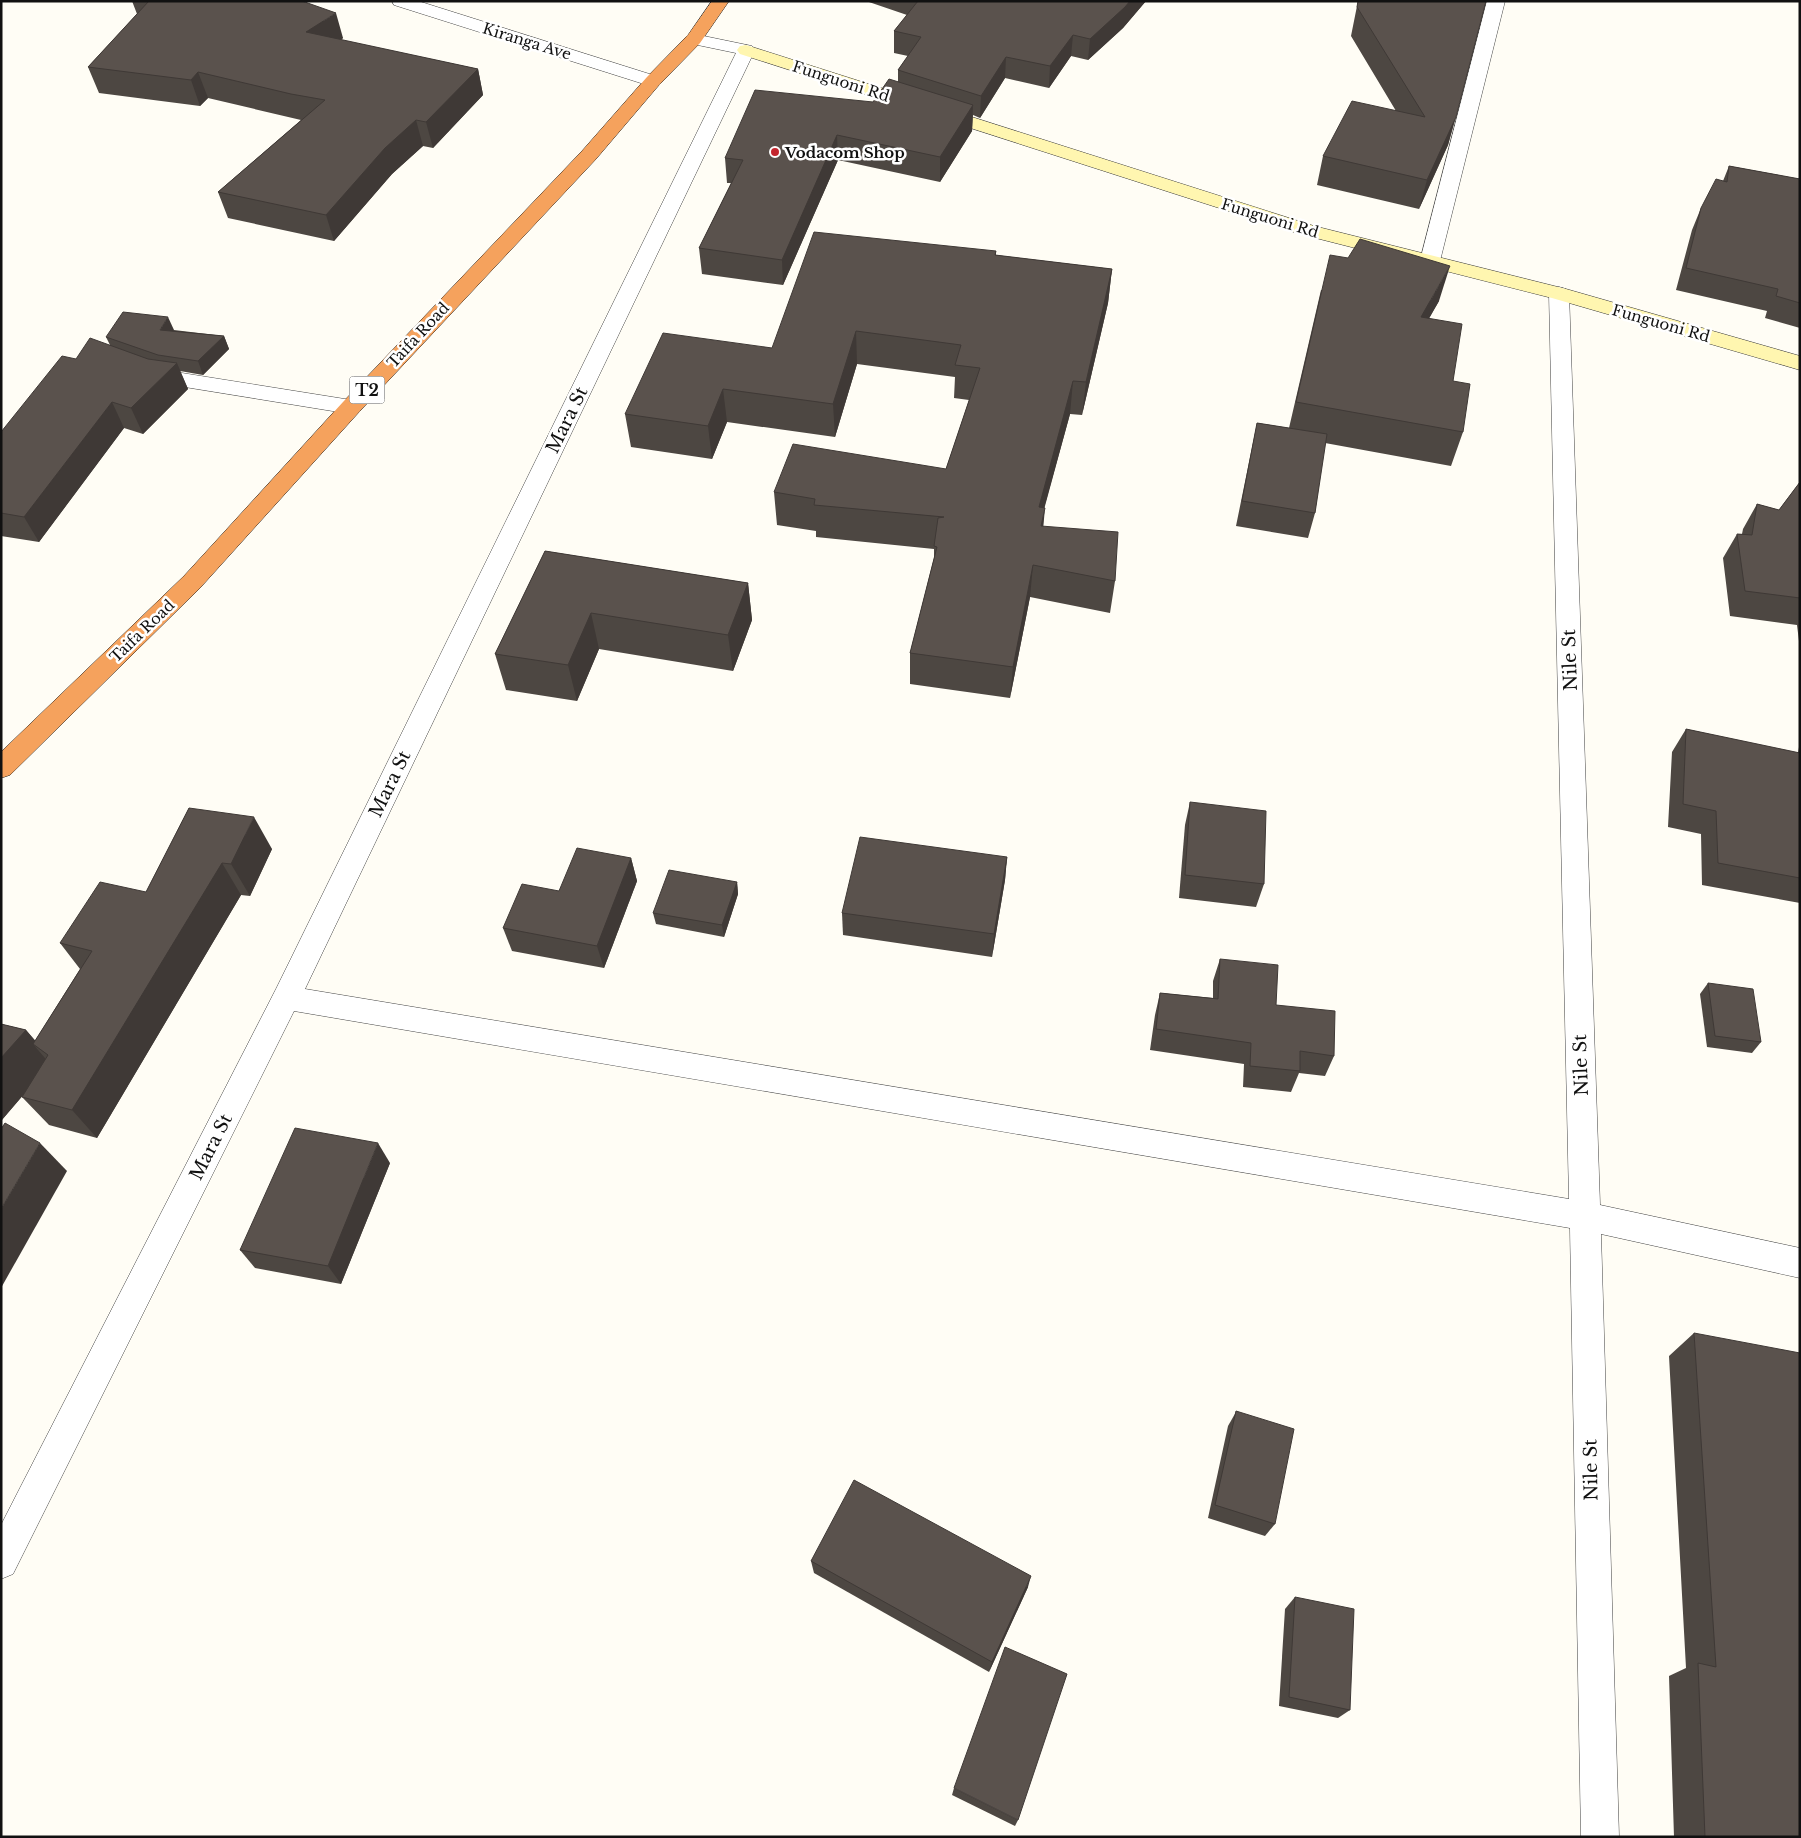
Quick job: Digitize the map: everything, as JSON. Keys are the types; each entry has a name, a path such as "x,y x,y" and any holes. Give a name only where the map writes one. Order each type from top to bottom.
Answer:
{"highway":[{"name":"Taifa Road","path":"6,757 192,582 351,407 589,155 653,81 694,38 721,1"}],"street":[{"name":"Kiranga Ave","path":"400,1 653,81"},
{"path":"1430,261 1496,1"},
{"path":"694,38 746,50"},
{"name":"Funguoni Rd","path":"746,50 1307,230 1559,293 1800,363"},
{"name":"Mara St","path":"1,1562 286,998 746,50"},
{"name":"Nile St","path":"1559,293 1586,1216 1600,1837"},
{"path":"128,365 160,376 351,407"},
{"path":"286,998 1586,1216 1800,1263"}],"building":[{"path":"149,1 302,1 336,13 306,32 478,69 426,122 416,120 385,148 326,215 218,192 325,100 198,72 191,80 88,67"},
{"path":"918,1 1130,1 1090,39 1073,35 1050,66 1006,57 981,96 898,70 921,37 894,31"},
{"path":"1358,1 1486,1 1456,117 1427,180 1323,156 1352,101 1425,117 1357,7"},
{"path":"889,79 973,105 940,157 837,135 782,260 699,248 743,160 725,158 755,90 873,102"},
{"path":"1729,166 1800,179 1800,303 1776,296 1778,289 1686,268 1701,208 1716,179 1727,182"},
{"path":"814,232 996,251 995,255 1112,269 1086,382 1073,381 1039,507 1045,508 1041,526 1118,532 1115,581 1033,565 1013,667 910,653 937,547 934,546 938,518 944,517 814,505 815,499 774,492 793,444 946,469 980,368 955,365 961,345 856,331 833,404 723,389 708,426 625,414 663,333 772,348"},
{"path":"1360,239 1450,266 1421,317 1462,324 1453,381 1470,384 1463,432 1296,402 1330,255 1348,258"},
{"path":"123,312 168,317 160,330 224,336 198,361 158,355 106,337"},
{"path":"90,338 148,359 177,363 131,408 112,402 24,517 1,513 1,432 62,356 76,359"},
{"path":"1257,423 1327,434 1315,513 1242,501"},
{"path":"1800,482 1800,598 1745,591 1737,534 1752,535 1757,504 1779,510"},
{"path":"545,551 748,583 728,635 591,613 568,665 495,654"},
{"path":"1686,729 1800,753 1800,878 1718,863 1716,811 1683,804"},
{"path":"1190,802 1266,811 1264,884 1185,875"},
{"path":"189,808 254,817 231,864 222,863 72,1110 22,1097 48,1055 33,1044 92,951 60,943 100,882 146,892"},
{"path":"860,837 1007,857 994,934 842,913"},
{"path":"577,848 631,858 597,946 503,928 522,884 559,891"},
{"path":"669,870 737,882 722,925 653,913"},
{"path":"1220,959 1278,965 1276,1005 1335,1011 1334,1056 1300,1051 1300,1071 1250,1066 1251,1043 1156,1029 1160,993 1218,999"},
{"path":"1708,983 1753,989 1761,1042 1715,1036"},
{"path":"1,1024 26,1030 1,1058"},
{"path":"5,1123 40,1143 1,1209 1,1129"},
{"path":"295,1128 378,1143 328,1266 240,1250"},
{"path":"1694,1333 1800,1353 1800,1837 1705,1837 1698,1663 1716,1667"},
{"path":"1236,1411 1294,1429 1275,1524 1215,1505"},
{"path":"854,1480 1031,1576 992,1662 811,1561"},
{"path":"1295,1597 1354,1609 1350,1710 1289,1697"},
{"path":"1005,1647 1067,1674 1018,1820 954,1788"}],"place":[{"name":"Vodacom Shop","path":"775,152"}]}
